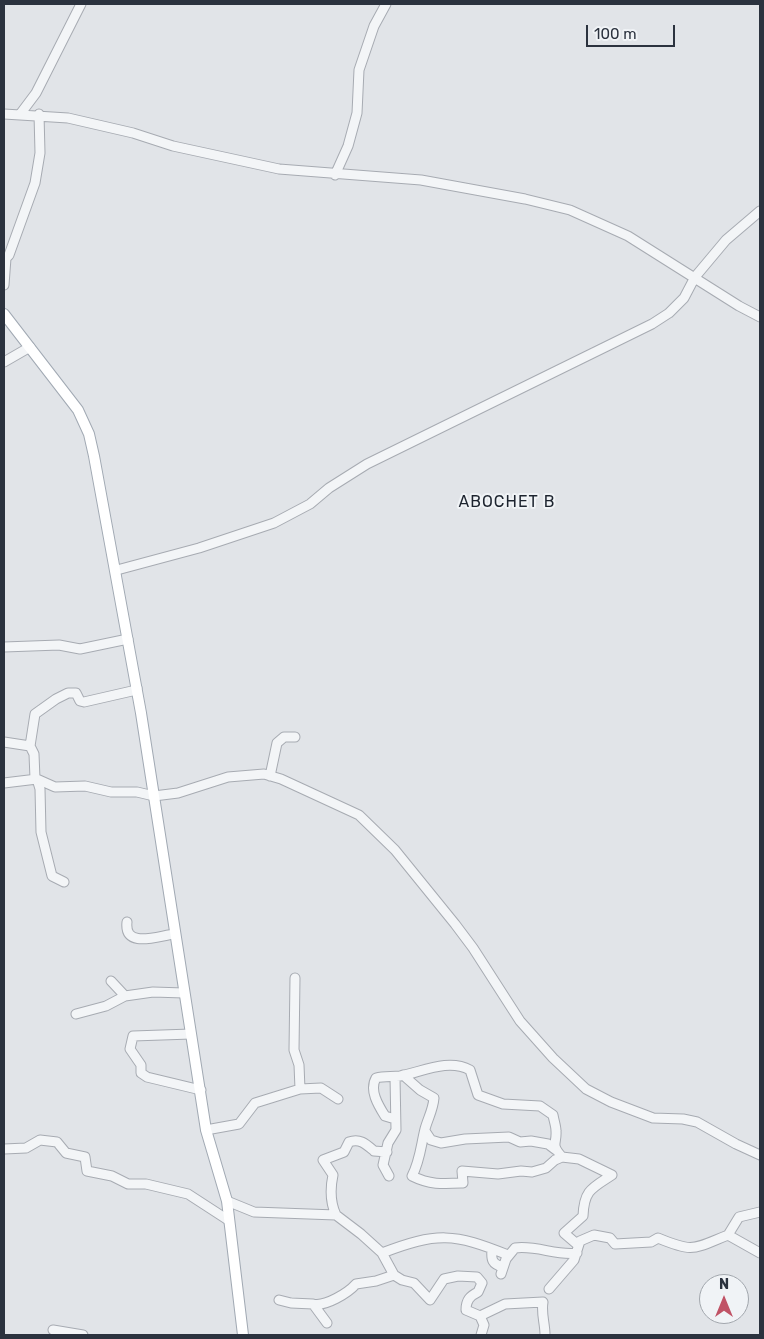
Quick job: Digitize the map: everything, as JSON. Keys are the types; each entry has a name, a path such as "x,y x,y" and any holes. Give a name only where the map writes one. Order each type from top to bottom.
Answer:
{"main road":[{"path":"4,314 65,392 84,421 94,456 117,570 137,688 206,1130 227,1201 243,1335"}],"street":[{"path":"21,113 36,93 81,4"},
{"path":"334,175 348,146 357,113 359,70 374,26 386,4"},
{"path":"4,114 39,114 114,128 173,146 279,169 334,175 421,180 525,199 570,210 628,236 696,277 739,306 760,317"},
{"path":"4,284 6,258 9,255 35,183 40,154 39,114"},
{"path":"117,570 212,544 274,523 295,513 367,464 652,324 669,313 684,298 696,277 726,240 760,211"},
{"path":"4,362 30,346"},
{"path":"4,647 59,645 80,649 128,639"},
{"path":"64,882 52,876 41,832 40,789 36,779 34,754 30,746 35,714 56,699 73,692 76,692 80,701 84,702 132,691 137,688"},
{"path":"270,776 277,743 284,737 295,737"},
{"path":"4,742 30,746"},
{"path":"4,783 36,779 55,787 85,786 111,792 137,792 154,796 178,794 242,775 270,776 359,815 379,833 473,948 520,1020 552,1058 586,1090 653,1118 683,1119 698,1122 736,1144 760,1155"},
{"path":"127,922 126,929 130,936 137,940 175,934"},
{"path":"295,978 294,1050 299,1065 300,1088"},
{"path":"111,981 125,996"},
{"path":"76,1014 106,1006 125,996 154,992 184,993"},
{"path":"191,1034 133,1036 130,1049 141,1065 141,1073 200,1090"},
{"path":"395,1119 385,1116 374,1096 374,1084 378,1077 399,1076 431,1068 460,1065 470,1070 478,1095 503,1104 540,1106 553,1115 556,1132 553,1141 559,1153"},
{"path":"389,1176 383,1165 388,1143 396,1130 395,1119 399,1076"},
{"path":"399,1076 434,1098 434,1110 425,1131 418,1166 412,1176 432,1185 463,1184 462,1171 498,1174 520,1171 532,1172 546,1168 555,1160 559,1153"},
{"path":"206,1130 239,1124 254,1103 300,1088 321,1088 338,1099"},
{"path":"425,1131 431,1140 441,1143 509,1137 520,1142 530,1141 548,1144 559,1153 579,1159 612,1175 596,1184 588,1192 584,1197 583,1216 564,1233 577,1249"},
{"path":"4,1149 26,1148 40,1140 57,1142 66,1153 85,1157 87,1171 112,1176 128,1184 146,1184 188,1194 228,1220"},
{"path":"387,1152 374,1151 364,1142 354,1140 349,1142 344,1152 324,1160 333,1175 330,1188 331,1204 336,1215 362,1234 382,1254 394,1275 402,1280 414,1283 430,1300 444,1279 458,1276 477,1277 482,1283 478,1292 466,1303 466,1310 480,1316 484,1325 481,1335"},
{"path":"227,1201 254,1212 336,1215"},
{"path":"549,1289 563,1274 586,1236 594,1235 610,1238 614,1244 651,1242 658,1238 689,1250 700,1248 728,1234 739,1216 760,1212"},
{"path":"728,1234 760,1253"},
{"path":"382,1254 422,1239 438,1237 466,1240 508,1256"},
{"path":"492,1249 491,1259 502,1270 508,1256 515,1248 536,1247 569,1254 577,1249"},
{"path":"279,1300 320,1305 349,1292 356,1284 376,1282 394,1275"},
{"path":"480,1316 505,1304 543,1302 541,1312 545,1320 545,1335"},
{"path":"313,1304 327,1323"},
{"path":"53,1330 83,1335"}],"district":[{"name":"ABOCHET B","path":"507,502"}]}
